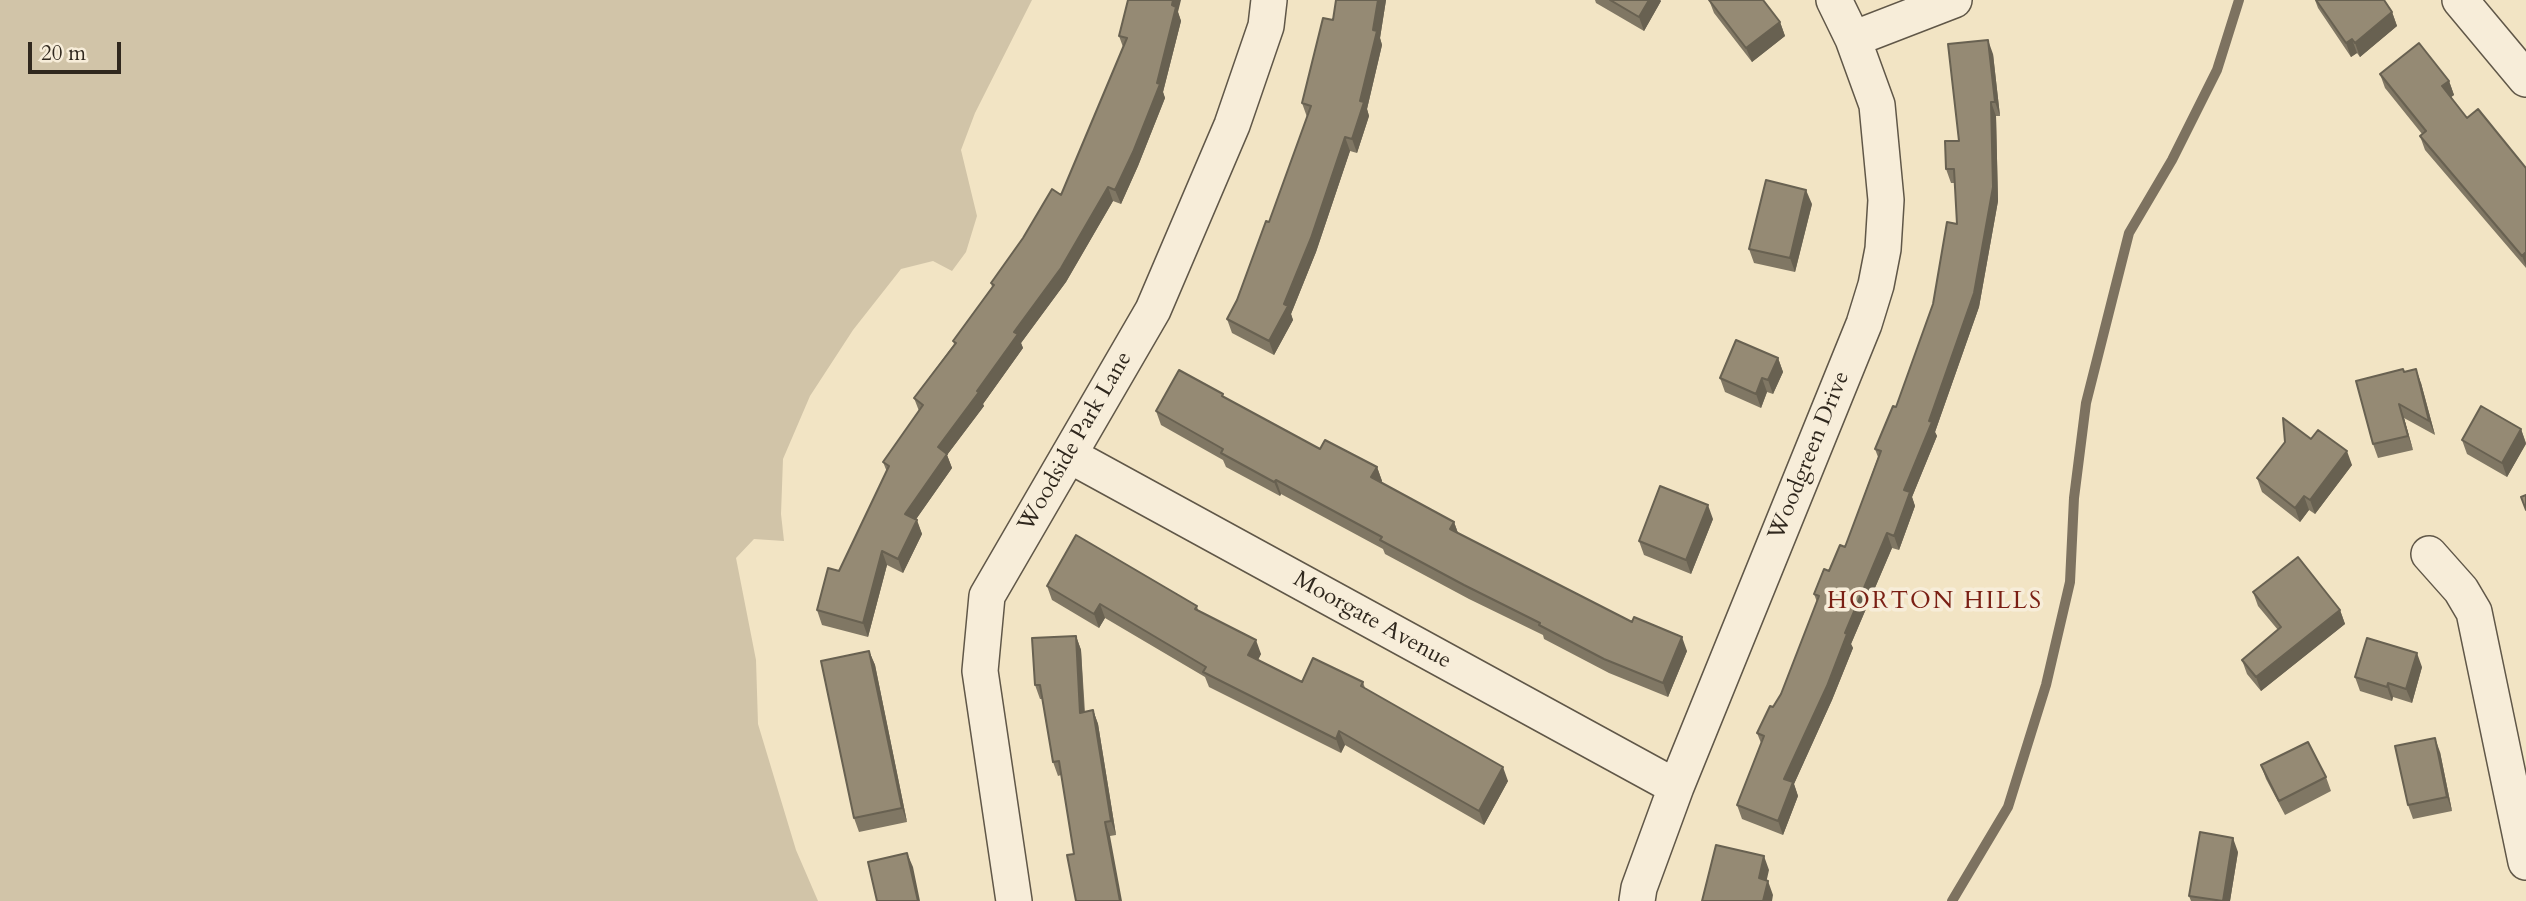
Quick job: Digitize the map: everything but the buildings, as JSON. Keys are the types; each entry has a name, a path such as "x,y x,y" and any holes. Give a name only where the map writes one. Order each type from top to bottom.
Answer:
{"street":[{"name":"Woodside Park Lane","path":"1014,901 980,671 987,596 1153,310 1232,125 1266,26 1269,0"},
{"name":"Woodgreen Drive","path":"1637,901 1639,888 1676,787 1864,324 1876,285 1883,249 1886,200 1877,105 1853,39 1834,0"},
{"path":"1853,39 1954,0"},
{"path":"2460,0 2526,79"},
{"name":"Moorgate Avenue","path":"1069,456 1676,787"},
{"path":"2430,554 2461,590 2474,612 2526,862"}],"shaded area":[{"path":"0,0 1032,0 975,113 961,150 977,216 966,252 952,271 933,261 901,269 853,330 810,396 783,459 781,514 784,541 754,539 736,558 756,660 758,724 796,850 818,901 0,901"}],"waterway":[{"path":"1952,901 2008,807 2046,685 2070,582 2074,498 2086,403 2129,233 2172,160 2217,70 2239,0"}],"district":[{"name":"HORTON HILLS","path":"1935,602"}]}
